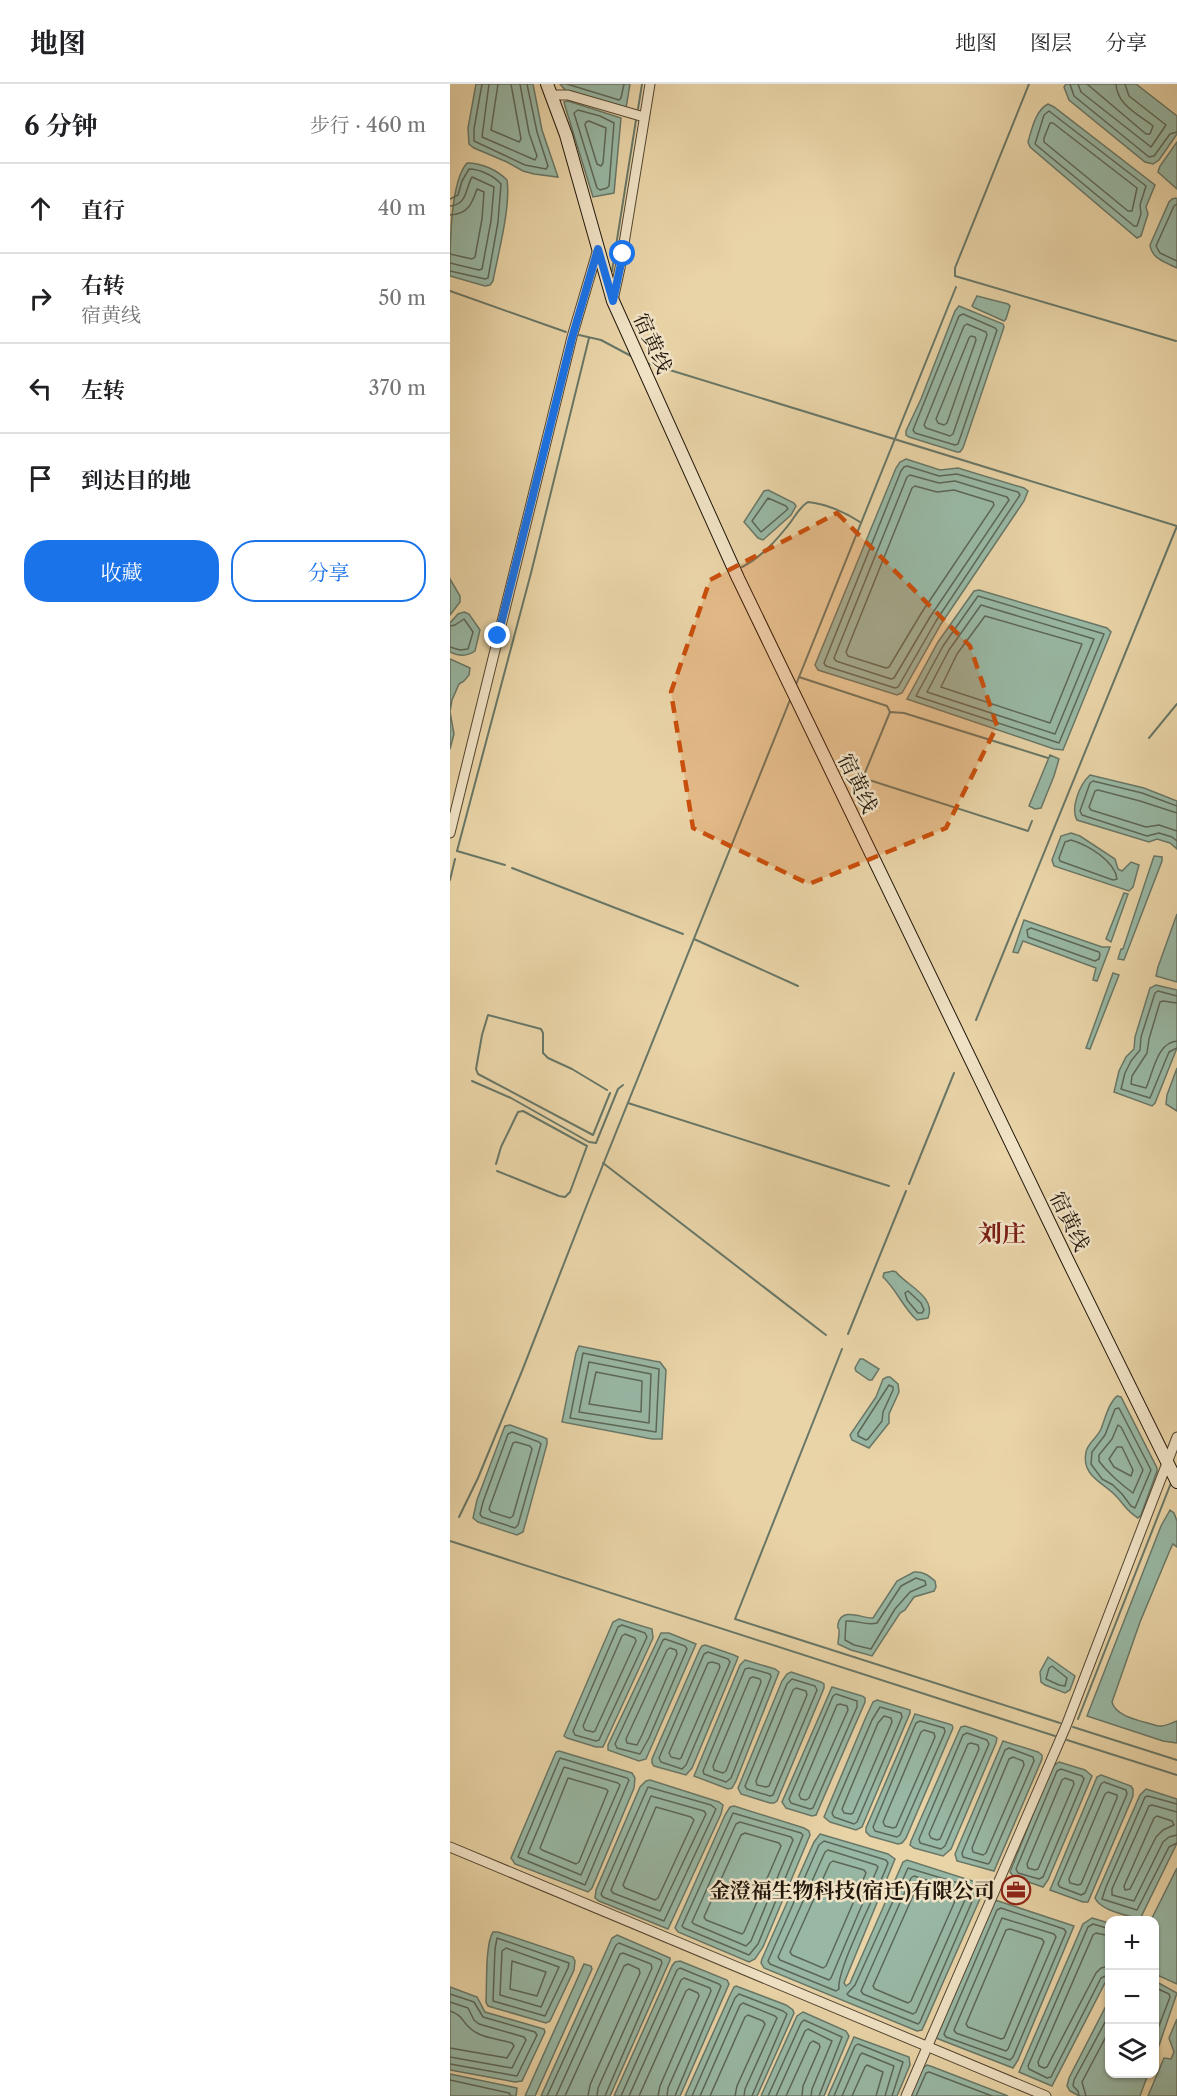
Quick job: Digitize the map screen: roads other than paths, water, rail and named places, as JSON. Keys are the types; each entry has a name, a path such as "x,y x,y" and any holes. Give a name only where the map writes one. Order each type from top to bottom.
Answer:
{"main road":[{"name":"宿黄线","path":"549,90 566,135 613,301 738,578 1177,1482"}],"street":[{"path":"613,301 650,84"},
{"path":"549,90 644,117"},
{"path":"450,833 572,338 598,249"},
{"path":"906,2096 1066,1726 1177,1437"},
{"path":"450,1847 1046,2096"}],"water":[{"path":"476,84 533,84 542,130 558,177 523,171 469,144 468,128"},
{"path":"560,84 630,84 626,108 566,91"},
{"path":"1066,84 1136,84 1177,116 1177,134 1159,160 1153,164 1145,162 1069,100 1064,87"},
{"path":"568,101 621,118 614,193 593,197 565,106 564,102"},
{"path":"1048,104 1155,185 1146,207 1148,214 1141,236 1137,238 1030,147 1028,142 1035,121 1040,111"},
{"path":"1177,142 1177,189 1158,172"},
{"path":"467,163 489,168 507,180 506,216 501,244 493,281 490,285 485,286 450,276 454,199 461,172"},
{"path":"1176,198 1177,268 1156,257 1150,245 1169,202"},
{"path":"977,296 1008,304 1010,306 1006,319 1004,321 972,306"},
{"path":"959,306 1003,324 1004,327 963,448 957,452 909,437 906,431"},
{"path":"906,459 940,470 958,468 1028,491 1024,501 941,624 902,693 897,695 818,670 815,665 896,468"},
{"path":"768,490 796,506 791,515 763,540 758,538 744,522 764,491"},
{"path":"450,579 460,596 460,602 450,615"},
{"path":"979,590 1107,628 1111,632 1063,750 1054,749 907,699 938,642 974,591"},
{"path":"464,612 469,614 480,630 475,651 462,655 450,652 450,623 458,614"},
{"path":"450,659 470,668 469,675 459,684 450,712"},
{"path":"450,712 454,734 450,749"},
{"path":"1050,755 1059,759 1041,808 1035,809 1029,806"},
{"path":"1090,775 1144,788 1177,801 1177,849 1170,843 1157,839 1149,842 1077,820 1075,803 1077,796"},
{"path":"1071,833 1080,836 1115,859 1118,869 1122,871 1131,862 1139,865 1133,887 1129,891 1054,866 1052,860 1061,836"},
{"path":"1154,856 1162,857 1162,861 1124,960 1118,959 1123,949"},
{"path":"1124,893 1128,894 1111,942 1106,939"},
{"path":"1177,914 1177,982 1156,976"},
{"path":"1024,920 1102,947 1110,947 1097,981 1093,980 1096,968 1023,941 1018,953 1013,952"},
{"path":"1113,973 1119,975 1090,1049 1086,1048"},
{"path":"1156,985 1177,990 1177,1048 1152,1106 1114,1092 1119,1071 1126,1057 1134,1049 1135,1037 1150,988"},
{"path":"1177,1068 1177,1111 1166,1104"},
{"path":"893,1271 924,1298 930,1311 928,1318 917,1320 883,1277 884,1273"},
{"path":"579,1346 660,1362 666,1370 662,1439 562,1422"},
{"path":"860,1359 879,1369 872,1380 856,1371 855,1368"},
{"path":"887,1377 898,1384 899,1392 889,1414 889,1423 869,1448 852,1440 850,1435 876,1397 883,1379"},
{"path":"1117,1396 1121,1397 1157,1468 1138,1518 1094,1477 1085,1460 1087,1449 1099,1432 1109,1407"},
{"path":"510,1425 547,1439 523,1532 517,1535 478,1522 473,1518 477,1500 503,1431 505,1426"},
{"path":"1170,1510 1177,1521 1177,1547 1173,1544 1170,1550 1140,1622 1112,1702 1119,1712 1138,1720 1160,1726 1177,1721 1177,1743 1163,1741 1087,1716 1161,1526"},
{"path":"914,1572 923,1573 935,1581 934,1591 914,1597 900,1613 872,1656 838,1644 840,1619 848,1614 873,1618 897,1581"},
{"path":"619,1619 652,1629 653,1638 603,1747 596,1747 564,1736 613,1622"},
{"path":"661,1633 669,1633 696,1644 646,1759 639,1761 608,1750 608,1745"},
{"path":"705,1645 738,1657 692,1768 686,1775 654,1766 652,1759 700,1649"},
{"path":"1048,1657 1075,1676 1070,1690 1065,1693 1041,1682 1040,1672"},
{"path":"745,1660 779,1672 736,1781 732,1788 728,1789 694,1776 740,1665"},
{"path":"791,1672 821,1682 824,1688 777,1801 770,1803 741,1794 738,1788 782,1681"},
{"path":"832,1687 862,1696 865,1702 816,1815 812,1816 786,1808 782,1802"},
{"path":"877,1700 910,1710 910,1713 862,1827 856,1830 830,1822 824,1817 866,1717 873,1702"},
{"path":"915,1714 952,1725 953,1728 906,1838 898,1844 870,1836 866,1828"},
{"path":"965,1726 994,1736 997,1738 996,1743 951,1849 943,1856 914,1848 910,1845 911,1841 959,1731"},
{"path":"1003,1741 1038,1752 1042,1755 1042,1759 994,1871 957,1861 955,1854"},
{"path":"556,1752 632,1773 635,1778 634,1788 592,1888 588,1892 515,1864 511,1858"},
{"path":"1059,1762 1085,1770 1092,1776 1043,1887 1014,1877 1010,1872 1052,1767"},
{"path":"1101,1775 1131,1786 1133,1796 1088,1902 1083,1902 1050,1890 1097,1777"},
{"path":"650,1780 723,1805 721,1814 668,1929 595,1898 596,1890 640,1787"},
{"path":"1146,1789 1177,1799 1177,1843 1141,1916 1129,1916 1108,1909 1095,1898 1140,1795"},
{"path":"734,1806 804,1828 809,1831 810,1835 763,1947 755,1959 749,1962 678,1932 675,1928 725,1815 730,1807"},
{"path":"820,1834 888,1854 895,1859 844,1983 846,1986 850,1983 903,1862 907,1860 982,1884 983,1892 922,2030 917,2031 764,1968 761,1963 814,1842"},
{"path":"1177,1868 1177,1984 1159,1976 1159,1916 1153,1916"},
{"path":"995,1900 1074,1926 1013,2068 936,2038"},
{"path":"1092,1918 1105,1922 1105,1983 1052,2086 1019,2072 1083,1924"},
{"path":"493,1932 573,1957 574,1970 550,2021 546,2023 488,2006 486,2002 488,1955"},
{"path":"617,1935 670,1958 670,1960 610,2096 541,2096 612,1938"},
{"path":"680,1961 727,1980 729,1984 680,2096 614,2096 672,1966 675,1962"},
{"path":"584,1964 591,1966 592,1969 535,2096 525,2096"},
{"path":"1159,1983 1177,1993 1159,2045"},
{"path":"736,1986 786,2005 794,2013 757,2096 685,2096 730,1995"},
{"path":"450,1987 477,1997 485,2012 544,2029 545,2032 522,2081 515,2082 450,2070"},
{"path":"1105,2008 1105,2078 1147,2078 1140,2096 1079,2096 1070,2091 1067,2086"},
{"path":"803,2012 846,2031 849,2036 824,2096 761,2096 797,2016"},
{"path":"1177,2019 1177,2096 1148,2096 1156,2078 1159,2078 1159,2070 1164,2058 1171,2059 1174,2052 1169,2038"},
{"path":"854,2037 909,2057 910,2065 897,2096 828,2096"},
{"path":"927,2065 1008,2096 909,2096 922,2068"},
{"path":"450,2074 517,2088 516,2096 450,2096"}],"waterway":[{"path":"638,109 642,84"},
{"path":"1029,84 955,268 955,276 1176,341"},
{"path":"612,271 636,120"},
{"path":"795,687 956,287"},
{"path":"450,291 566,332"},
{"path":"579,335 601,340 631,356"},
{"path":"457,851 531,573 589,338"},
{"path":"647,363 1177,526 976,1020"},
{"path":"742,567 772,545 808,502 836,509 860,522"},
{"path":"799,677 887,706 890,712"},
{"path":"459,1517 478,1478 522,1371 790,700"},
{"path":"1149,738 1177,704"},
{"path":"1032,821 1028,831 866,779 864,775 890,712 904,713 1048,758"},
{"path":"457,851 505,865"},
{"path":"450,880 455,859"},
{"path":"512,868 683,934"},
{"path":"694,939 798,986"},
{"path":"607,1090 548,1058 543,1053 541,1029 488,1015 476,1069 478,1074 593,1135 610,1093"},
{"path":"909,1184 954,1073"},
{"path":"472,1081 511,1098 589,1142 596,1143 618,1089 623,1085"},
{"path":"628,1103 889,1186"},
{"path":"496,1164 501,1147 518,1112 523,1111 587,1146 570,1192 565,1197 497,1171"},
{"path":"603,1163 826,1335"},
{"path":"848,1334 906,1191"},
{"path":"842,1349 735,1619 1060,1723"},
{"path":"1078,1719 1171,1483"},
{"path":"450,1541 1055,1736"},
{"path":"1073,1727 1177,1760"},
{"path":"1067,1740 1177,1775"}],"place":[{"name":"金澄福生物科技(宿迁)有限公司","path":"1016,1890"}],"district":[{"name":"刘庄","path":"1002,1233"}]}
